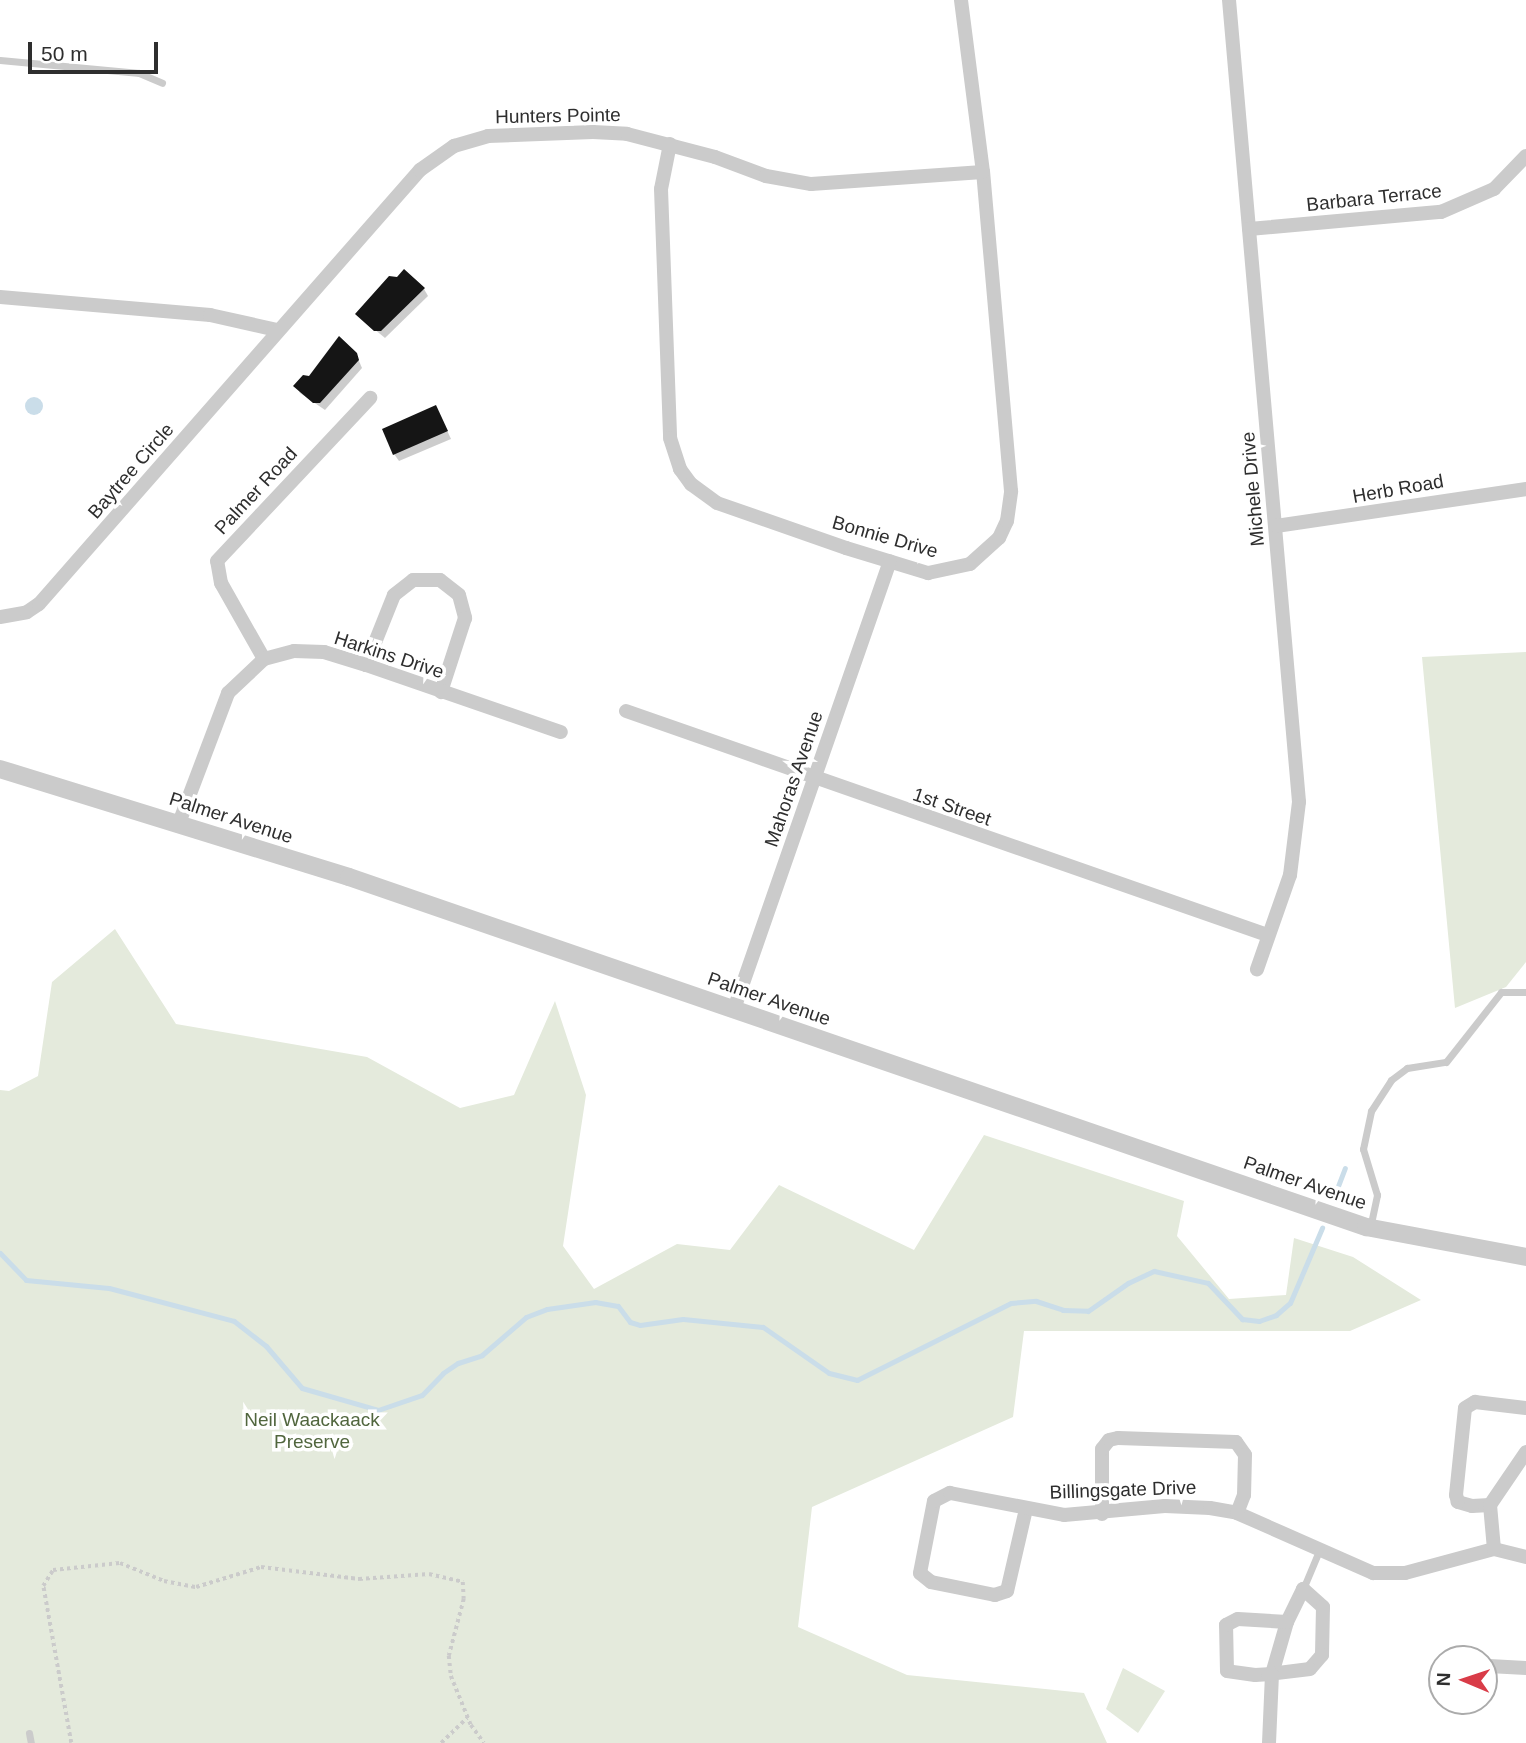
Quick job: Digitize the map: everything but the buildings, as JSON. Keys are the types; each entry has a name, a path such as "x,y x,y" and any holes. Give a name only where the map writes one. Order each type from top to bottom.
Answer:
{"street":[{"name":"Bonnie Drive","path":"670,144 661,189 670,438 680,469 691,484 717,503 928,573 953,571 985,554 1007,521 1011,491 983,172 961,0"},
{"name":"Michele Drive","path":"1229,0 1299,802 1290,875 1257,969"},
{"name":"Hunters Pointe","path":"277,330 420,170 454,146 488,136 593,132 627,134 670,144 766,176 811,184 983,172"},
{"name":"Barbara Terrace","path":"1250,229 1441,212 1494,188 1526,156"},
{"path":"0,297 210,315 277,330"},
{"name":"Baytree Circle","path":"0,617 27,612 39,604 277,330"},
{"name":"Palmer Road","path":"264,659 221,583 218,561 370,398"},
{"name":"Herb Road","path":"1276,526 1526,489"},
{"name":"Mahoras Avenue","path":"734,1009 890,562"},
{"path":"366,665 394,595 413,580 440,580 459,595 465,618 441,692"},
{"name":"Harkins Drive","path":"178,823 221,706 241,677 264,659 308,650 366,665 561,732"},
{"name":"1st Street","path":"626,711 814,780 1267,935"},
{"name":"Palmer Avenue","path":"0,769 178,823 734,1009 1370,1228 1526,1257"},
{"path":"1490,1505 1472,1506 1458,1502 1456,1495 1465,1408 1475,1402 1526,1408"},
{"path":"1102,1514 1102,1449 1109,1440 1118,1438 1236,1443 1245,1455 1244,1495 1237,1513"},
{"path":"1494,1549 1490,1505 1526,1452"},
{"name":"Billingsgate Drive","path":"1026,1510 1011,1581 1001,1594 931,1582 920,1573 932,1507 941,1495 1026,1510 1102,1514 1165,1506 1237,1513 1356,1569 1394,1574 1494,1549 1526,1557"},
{"path":"1269,1743 1272,1674 1287,1622 1303,1589 1323,1607 1320,1662 1310,1670 1272,1674 1227,1671 1226,1625 1238,1619 1287,1622"},
{"path":"1498,1666 1526,1668"}],"lane":[{"path":"0,61 139,73 162,83"},
{"path":"1370,1228 1377,1195 1363,1149 1371,1111 1391,1080 1407,1068 1446,1062 1501,992 1526,992"},
{"path":"1303,1589 1319,1551"},
{"path":"29,1733 31,1743"}],"path":[{"path":"71,1743 43,1595 46,1578 53,1570 73,1565 120,1563 164,1581 197,1587 261,1567 359,1579 429,1574 454,1578 466,1589 449,1656 467,1718 484,1743"},
{"path":"441,1743 467,1718"}],"green space":[{"path":"1526,652 1526,962 1506,987 1455,1008 1422,657"},
{"name":"Neil Waackaack Preserve","path":"115,929 176,1024 367,1057 460,1108 514,1095 555,1001 586,1095 563,1246 594,1289 677,1244 730,1250 779,1185 914,1250 984,1135 1184,1201 1177,1236 1229,1299 1286,1295 1294,1238 1353,1257 1421,1300 1350,1331 1024,1331 1013,1417 812,1507 798,1627 907,1675 1084,1693 1107,1743 0,1743 0,1090 9,1091 38,1076 52,982"},
{"path":"1123,1668 1165,1691 1138,1733 1106,1709"}],"water":[{"path":"34,397 40,400 43,406 40,412 34,415 28,412 25,406 28,400"}],"waterway":[{"path":"1333,1199 1345,1168"},
{"path":"0,1253 26,1280 109,1288 234,1321 266,1346 302,1388 378,1410 422,1395 443,1373 458,1363 482,1355 526,1317 547,1309 595,1302 618,1306 630,1322 640,1325 683,1319 763,1327 829,1373 857,1380 1011,1303 1036,1301 1063,1310 1088,1311 1128,1283 1154,1271 1208,1283 1242,1319 1259,1321 1276,1315 1290,1303 1322,1228"}]}
